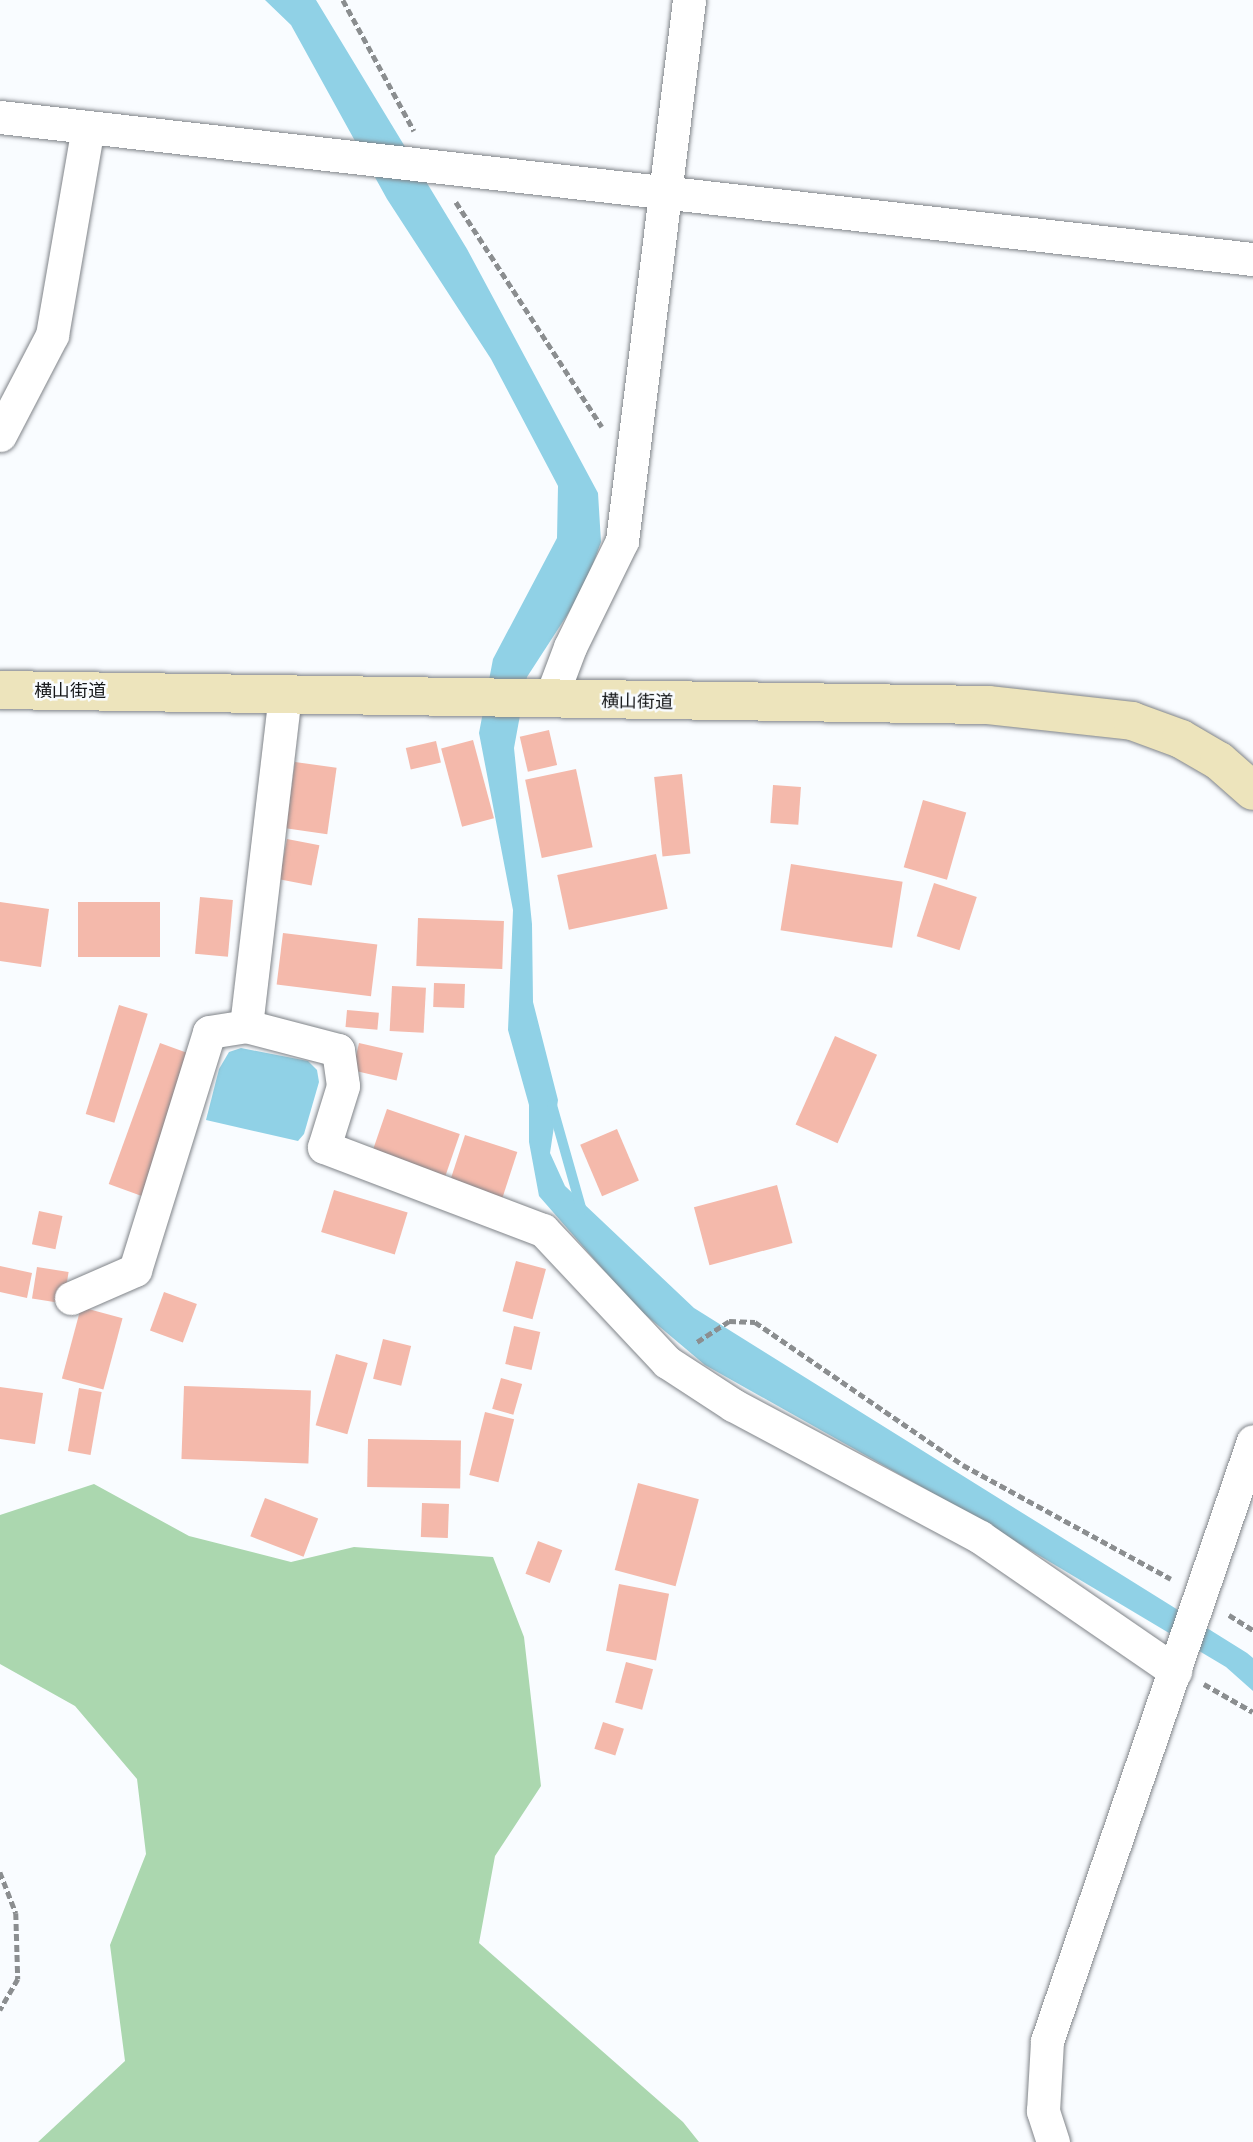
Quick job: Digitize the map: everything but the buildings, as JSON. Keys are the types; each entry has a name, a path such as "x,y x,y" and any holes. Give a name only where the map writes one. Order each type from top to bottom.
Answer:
{"street":[{"path":"550,700 570,647 622,541 689,0"},
{"path":"0,117 358,160 1253,260"},
{"path":"0,435 52,335 88,127"},
{"name":"横山街道","path":"0,690 988,705 1091,714 1132,721 1181,739 1219,761 1253,791"},
{"path":"246,1026 285,694"},
{"path":"71,1298 135,1270 209,1032 246,1026 338,1050 343,1086 324,1147 543,1230 667,1362 733,1405 980,1536 1175,1671"},
{"path":"1053,2142 1043,2111 1047,2041 1253,1441"}],"path":[{"path":"343,0 434,168 631,471"},
{"path":"667,1362 729,1321 755,1322 963,1465 1199,1594 1253,1630"},
{"path":"1175,1671 1238,1699 1253,1712"},
{"path":"0,1872 16,1913 18,1979 0,2010"}],"green space":[{"path":"94,1484 189,1536 291,1562 354,1547 493,1557 524,1637 541,1786 495,1856 479,1943 683,2122 699,2142 38,2142 125,2061 110,1945 146,1854 137,1779 75,1706 0,1664 0,1515"}],"water":[{"path":"265,0 316,0 467,249 598,493 601,542 584,589 527,677 514,748 532,924 533,1002 558,1100 550,1153 565,1186 694,1308 1247,1653 1253,1658 1253,1691 1226,1667 968,1513 705,1365 635,1306 539,1196 529,1142 529,1105 508,1030 513,910 479,733 493,659 557,538 558,486 491,359 387,199 291,25"},
{"path":"241,1048 308,1061 317,1070 319,1082 304,1134 298,1141 206,1120 219,1069 229,1052"}],"waterway":[{"path":"552,1105 582,1211"}]}
